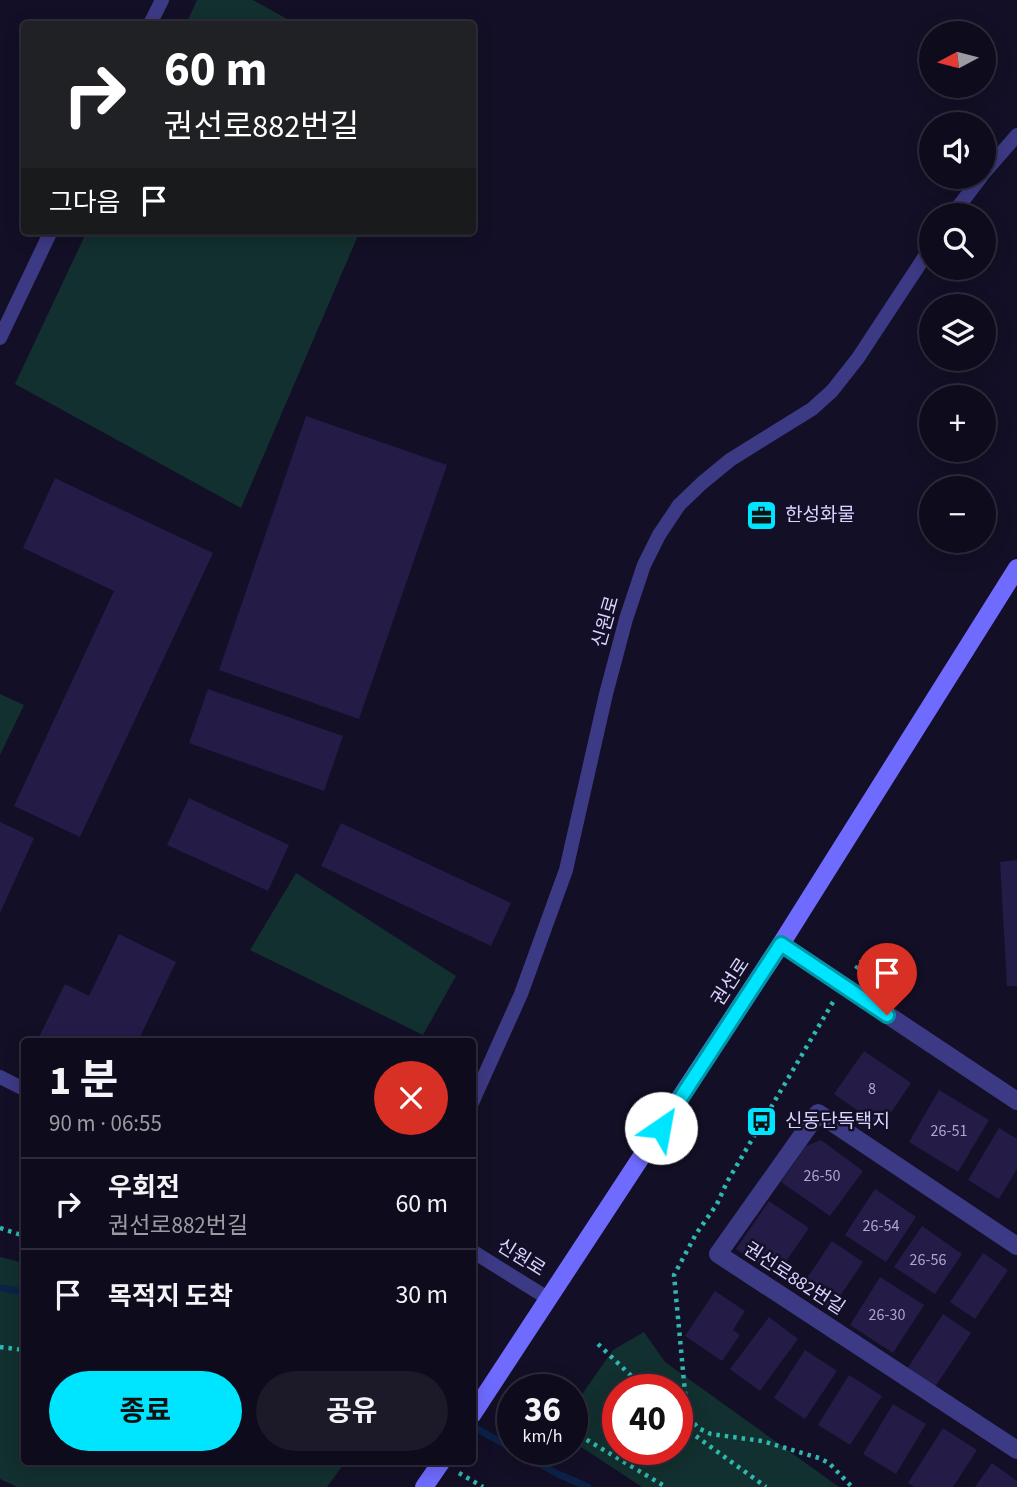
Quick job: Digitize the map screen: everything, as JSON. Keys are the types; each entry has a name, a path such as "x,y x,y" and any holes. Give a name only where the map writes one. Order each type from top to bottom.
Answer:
{"street":[{"name":"권선로","path":"476,1409 781,944 1017,568"},
{"path":"781,944 1017,1101"},
{"name":"권선로882번길","path":"1017,1246 818,1112 718,1254 1017,1450"},
{"path":"424,1487 445,1465"}],"lane":[{"path":"152,21 162,0"},
{"path":"996,159 1017,135"},
{"path":"0,338 49,235"},
{"name":"신원로","path":"476,1094 522,994 566,870 626,619 644,565 659,535 679,505 702,483 730,460 812,409 832,391 858,358 919,265"},
{"path":"0,1077 21,1088"},
{"name":"신원로","path":"476,1253 549,1299"}],"path":[{"path":"0,1228 21,1235"},
{"path":"598,1344 629,1374"},
{"path":"0,1347 21,1350"},
{"path":"693,1434 766,1487"},
{"path":"588,1441 666,1487"},
{"path":"448,1465 483,1487"}],"green space":[{"path":"197,0 253,0 291,21 187,21"},
{"path":"85,235 358,235 241,508 15,384"},
{"path":"0,694 24,705 0,755"},
{"path":"296,873 456,976 423,1035 250,950"},
{"path":"0,1257 21,1262 21,1465 343,1465 327,1487 17,1487 0,1479"},
{"path":"644,1332 665,1362 682,1374 602,1374 602,1461 588,1452 588,1386 613,1350"},
{"path":"693,1382 839,1487 642,1487 609,1465 693,1465"}],"building":[{"path":"306,416 447,465 359,719 219,670"},
{"path":"55,478 213,553 80,837 14,806 114,591 23,548"},
{"path":"208,689 343,736 324,791 189,743"},
{"path":"189,798 289,845 268,891 167,845"},
{"path":"0,822 34,838 0,913"},
{"path":"341,823 511,903 491,946 321,866"},
{"path":"1017,860 1017,986 1007,986 1000,862"},
{"path":"119,934 176,962 139,1038 38,1038 65,984 89,996"},
{"path":"864,1051 911,1083 881,1127 834,1094"},
{"path":"939,1090 989,1120 958,1172 909,1142"},
{"path":"999,1128 1017,1139 1017,1169 999,1199 968,1180"},
{"path":"821,1140 863,1171 830,1216 781,1182 806,1146"},
{"path":"875,1189 916,1217 886,1262 845,1235"},
{"path":"769,1201 809,1228 776,1276 736,1249"},
{"path":"922,1226 962,1254 935,1294 894,1267"},
{"path":"832,1241 863,1262 830,1311 799,1290"},
{"path":"983,1253 1008,1270 975,1319 950,1302"},
{"path":"880,1277 924,1305 893,1353 850,1325"},
{"path":"715,1291 745,1311 733,1330 740,1335 722,1361 685,1336"},
{"path":"943,1314 971,1333 935,1387 907,1369"},
{"path":"769,1317 798,1339 760,1391 730,1369"},
{"path":"805,1350 837,1371 805,1419 774,1398"},
{"path":"849,1375 882,1396 850,1445 818,1425"},
{"path":"893,1404 926,1424 896,1474 863,1454"},
{"path":"943,1428 977,1450 953,1487 914,1487 908,1483"},
{"path":"992,1463 1017,1481 1017,1487 975,1487"}],"waterway":[{"path":"0,1288 21,1292"},
{"path":"476,1428 497,1440"},
{"path":"542,1465 588,1487"}],"place":[{"name":"한성화물","path":"762,515"},
{"name":"신동단독택지","path":"762,1121"}],"route":[{"path":"661,1128 781,944 887,1015"}]}
